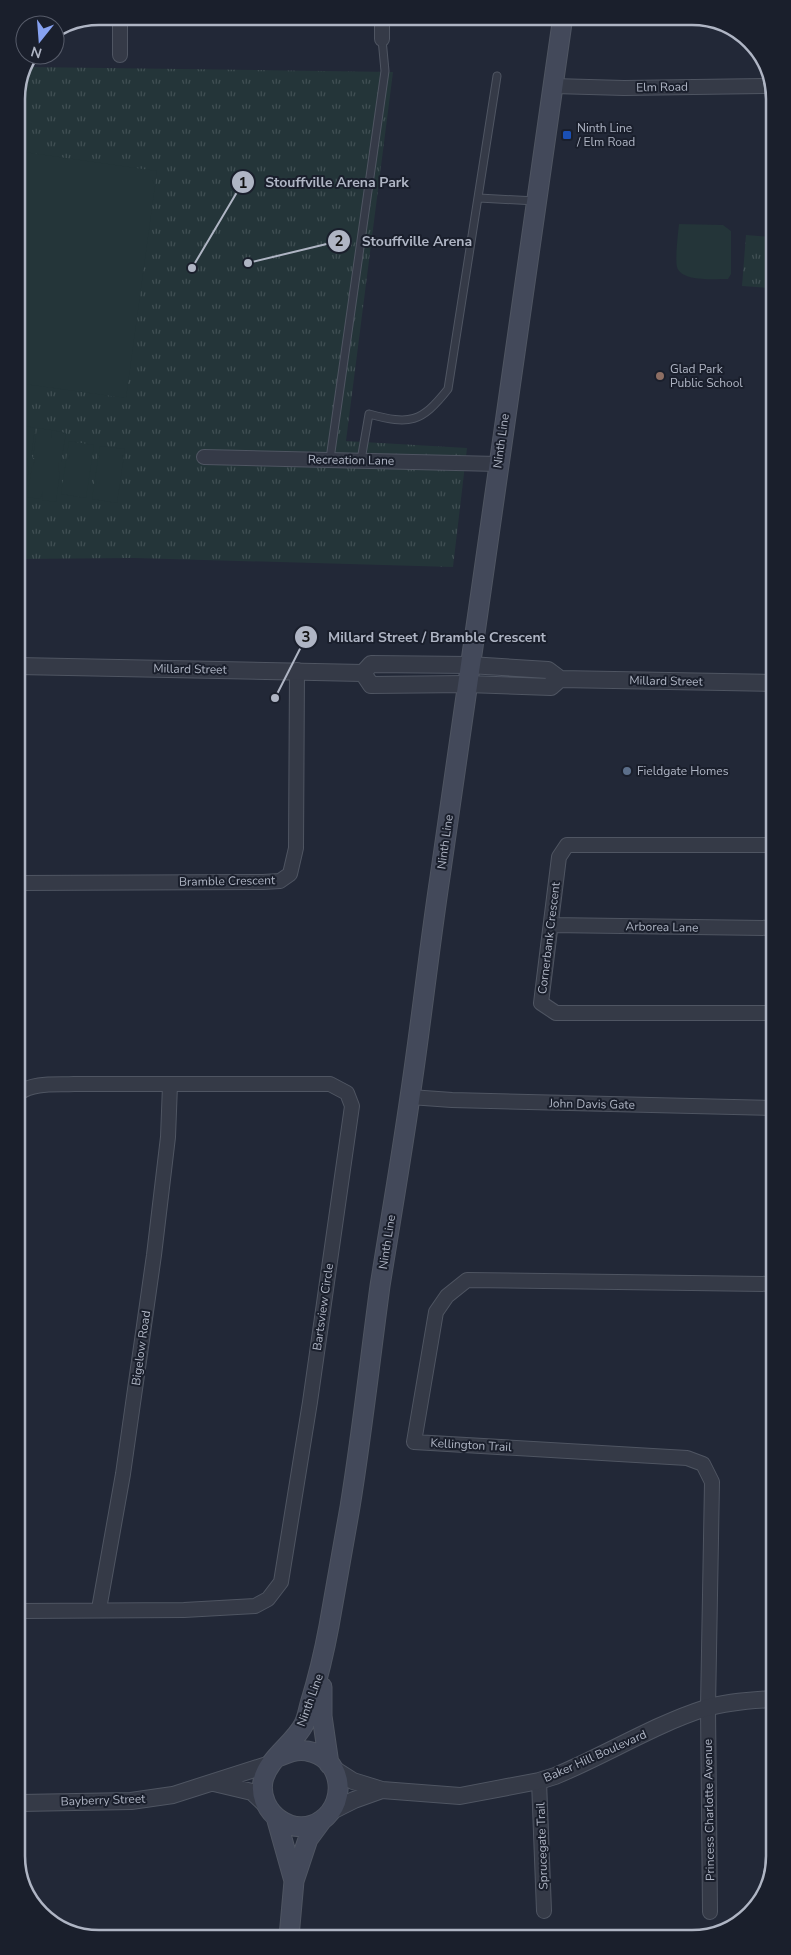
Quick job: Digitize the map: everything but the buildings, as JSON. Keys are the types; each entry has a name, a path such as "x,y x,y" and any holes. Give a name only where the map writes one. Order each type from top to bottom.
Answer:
{"main road":[{"name":"Ninth Line","path":"276,1760 304,1726 322,1666 366,1402 381,1283 410,1097 469,665 562,25"},
{"name":"Ninth Line","path":"322,1666 322,1716 330,1765"},
{"path":"290,1930 294,1881 308,1839 326,1816 336,1803 340,1787 335,1770 323,1757 307,1750 292,1751 276,1760 268,1769 263,1783 264,1798 272,1811 282,1822 297,1827 313,1825 326,1816"},
{"path":"272,1811 294,1881"}],"street":[{"path":"120,25 120,55"},
{"path":"382,25 382,39"},
{"name":"Elm Road","path":"554,86 624,88 765,86"},
{"name":"Recreation Lane","path":"204,457 498,464"},
{"name":"Millard Street","path":"363,673 370,664 469,665 548,670 560,679 766,683"},
{"name":"Millard Street","path":"25,666 297,670 363,673"},
{"name":"Bramble Crescent","path":"25,883 263,882 280,881 290,874 296,848 297,670"},
{"name":"Millard Street","path":"363,673 371,685 467,684 551,687 560,679"},
{"name":"Cornerbank Crescent","path":"766,845 567,845 560,857 541,1003 556,1013 766,1013"},
{"name":"Arborea Lane","path":"551,925 766,928"},
{"name":"Bartsview Circle","path":"25,1090 38,1086 74,1084 330,1084 347,1093 352,1106 310,1402 281,1582 268,1599 255,1606 184,1610 25,1611"},
{"name":"Bigelow Road","path":"99,1610 124,1474 153,1265 168,1136 170,1085"},
{"name":"John Davis Gate","path":"410,1097 452,1100 766,1108"},
{"name":"Kellington Trail","path":"708,1708 712,1482 703,1464 688,1458 414,1442 436,1312 446,1296 467,1280 766,1284"},
{"name":"Baker Hill Boulevard","path":"330,1765 353,1781 382,1790 460,1796 539,1781 576,1767 669,1722 708,1708 731,1703 766,1700"},
{"name":"Princess Charlotte Avenue","path":"708,1708 710,1912"},
{"name":"Bayberry Street","path":"25,1803 131,1801 173,1795 214,1783 276,1760"},
{"name":"Sprucegate Trail","path":"539,1781 544,1911"},
{"name":"Bayberry Street","path":"214,1783 252,1792 272,1811"},
{"name":"Baker Hill Boulevard","path":"326,1816 354,1800 382,1790"}],"lane":[{"path":"330,459 385,70 382,39"},
{"path":"361,460 369,414 386,418 411,420 431,410 448,389 479,198 496,76"},
{"path":"479,198 537,201"}],"green space":[{"path":"33,67 393,72 346,441 467,448 453,567 135,558 25,559 25,94"},
{"path":"25,152 157,171 126,398 25,384"},
{"path":"679,224 723,225 731,231 731,274 728,279 699,279 680,272 676,259"},
{"path":"746,235 766,237 766,288 742,286"},
{"path":"25,426 35,428 31,458 28,458 27,466 29,467 25,497"},
{"path":"37,428 51,430 51,438 52,430 66,433 61,462 59,462 58,471 60,472 56,502 42,500 43,491 40,499 27,497 35,458 33,458"},
{"path":"69,441 94,445 86,498 61,494"},
{"path":"100,446 125,449 117,503 92,499"}],"place":[{"name":"Ninth Line / Elm Road","path":"567,135"},
{"name":"Stouffville Arena","path":"248,263"},
{"name":"Stouffville Arena Park","path":"192,268"},
{"name":"Glad Park Public School","path":"660,376"},
{"name":"Millard Street / Bramble Crescent","path":"275,698"},
{"name":"Fieldgate Homes","path":"627,771"}]}
